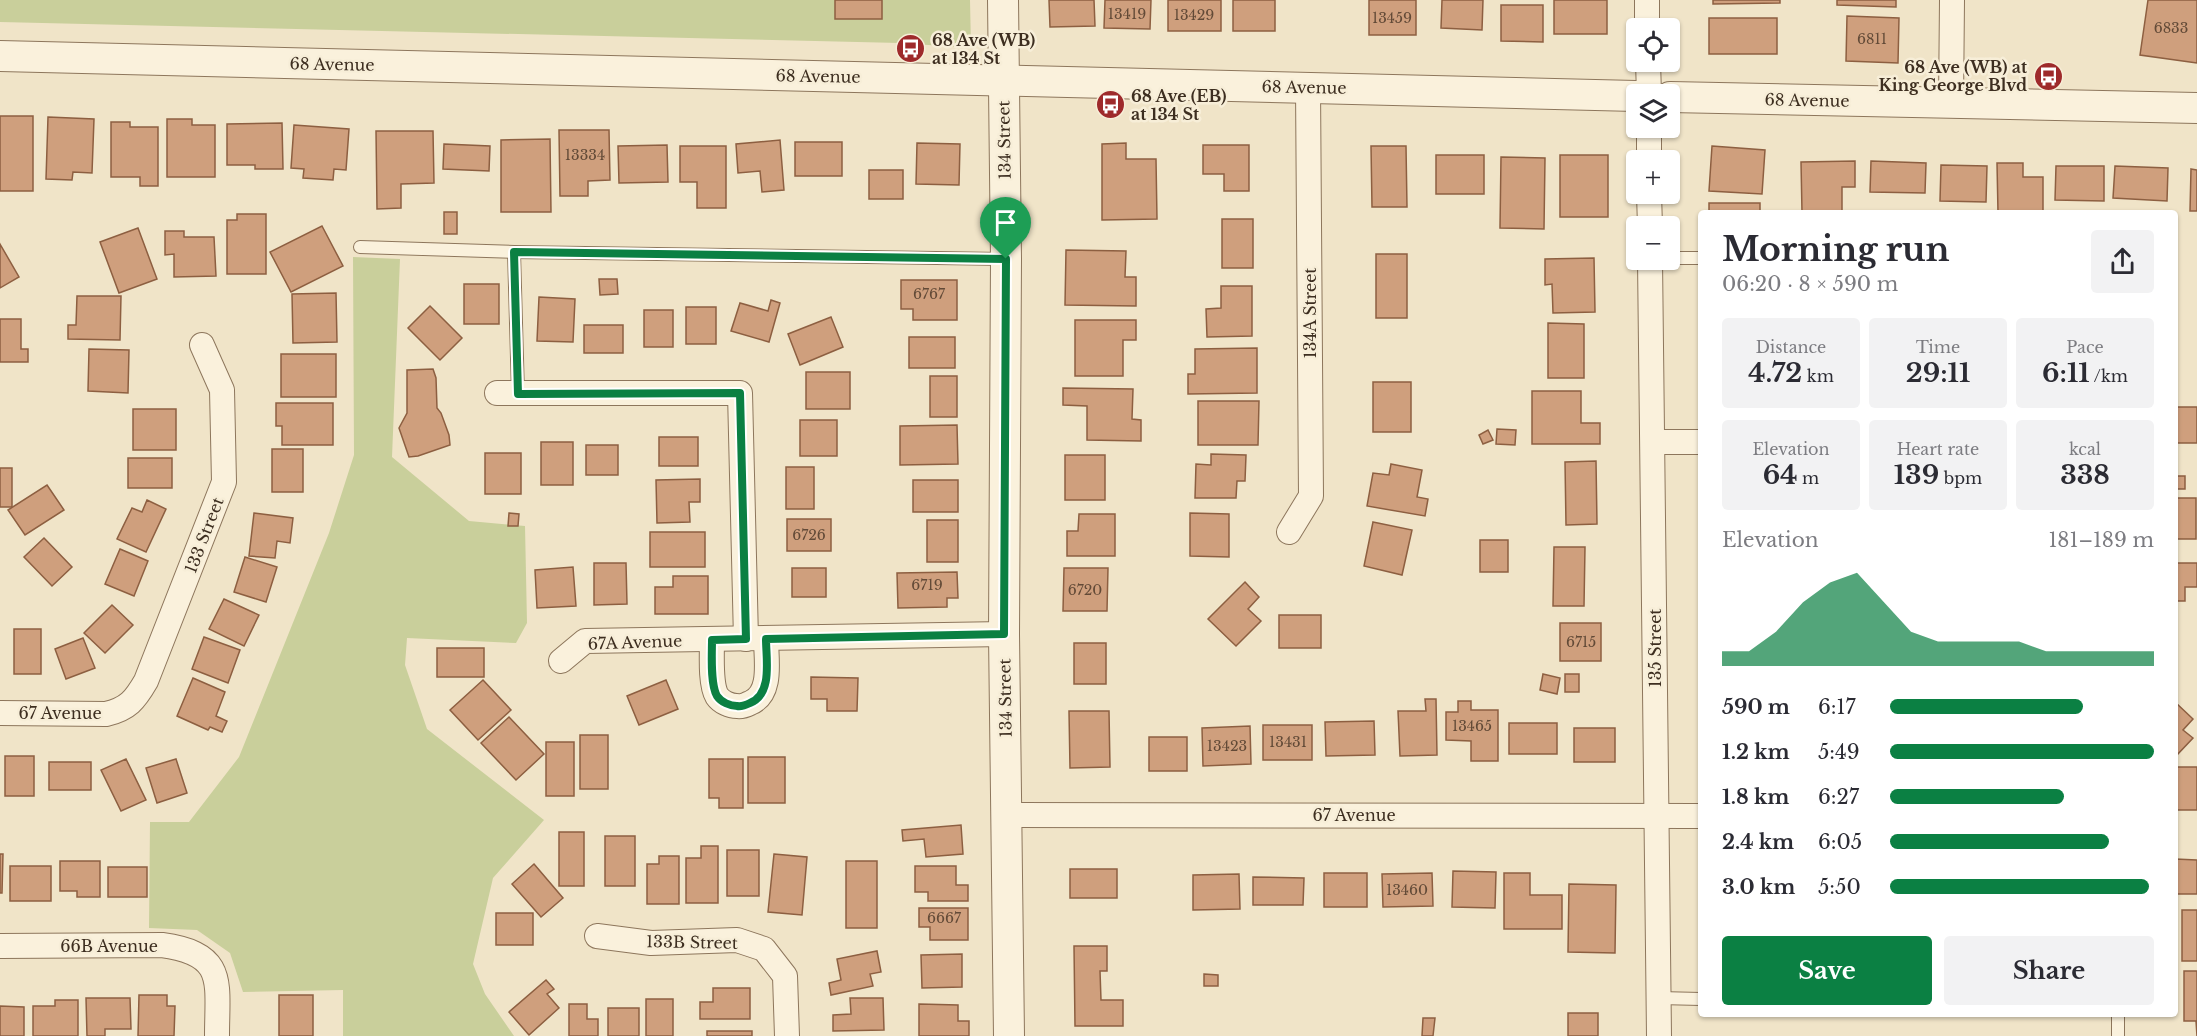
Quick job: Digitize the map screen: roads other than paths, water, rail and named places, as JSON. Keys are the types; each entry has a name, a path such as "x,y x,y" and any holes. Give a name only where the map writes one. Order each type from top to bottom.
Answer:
{"street":[{"name":"134 Street","path":"1003,0 1006,259 1004,634 1010,1036"},
{"path":"1647,0 1647,18"},
{"path":"1951,104 1952,0"},
{"name":"68 Avenue","path":"0,56 1626,96"},
{"name":"134A Street","path":"1289,532 1311,496 1308,87"},
{"name":"68 Avenue","path":"1680,97 2197,108"},
{"name":"135 Street","path":"1650,270 1654,442 1659,1036"},
{"name":"133 Street","path":"120,711 131,703 146,681 224,482 222,390 202,345"},
{"path":"507,394 740,393 756,639 767,672 764,691 755,701 740,707 725,703 717,695 713,674 712,640"},
{"path":"1654,442 1698,442"},
{"name":"67A Avenue","path":"561,661 585,641 1004,634"},
{"name":"67 Avenue","path":"0,713 90,715 120,711"},
{"name":"67 Avenue","path":"1007,815 1698,816"},
{"name":"133B Street","path":"597,936 651,943 737,940 764,949 785,976 787,1036"},
{"name":"66B Avenue","path":"0,946 162,945 189,950 201,955 211,966 217,993 217,1036"}],"lane":[{"path":"360,247 514,252 1006,259"},
{"path":"507,394 514,252"},
{"path":"1680,258 1698,258"},
{"path":"1659,998 1698,999"},
{"path":"2118,1017 2118,1036"}],"place":[{"name":"68 Ave (WB) at 134 St","path":"911,49"},
{"name":"68 Ave (WB) at King George Blvd","path":"2048,76"},
{"name":"68 Ave (EB) at 134 St","path":"1110,105"}]}
